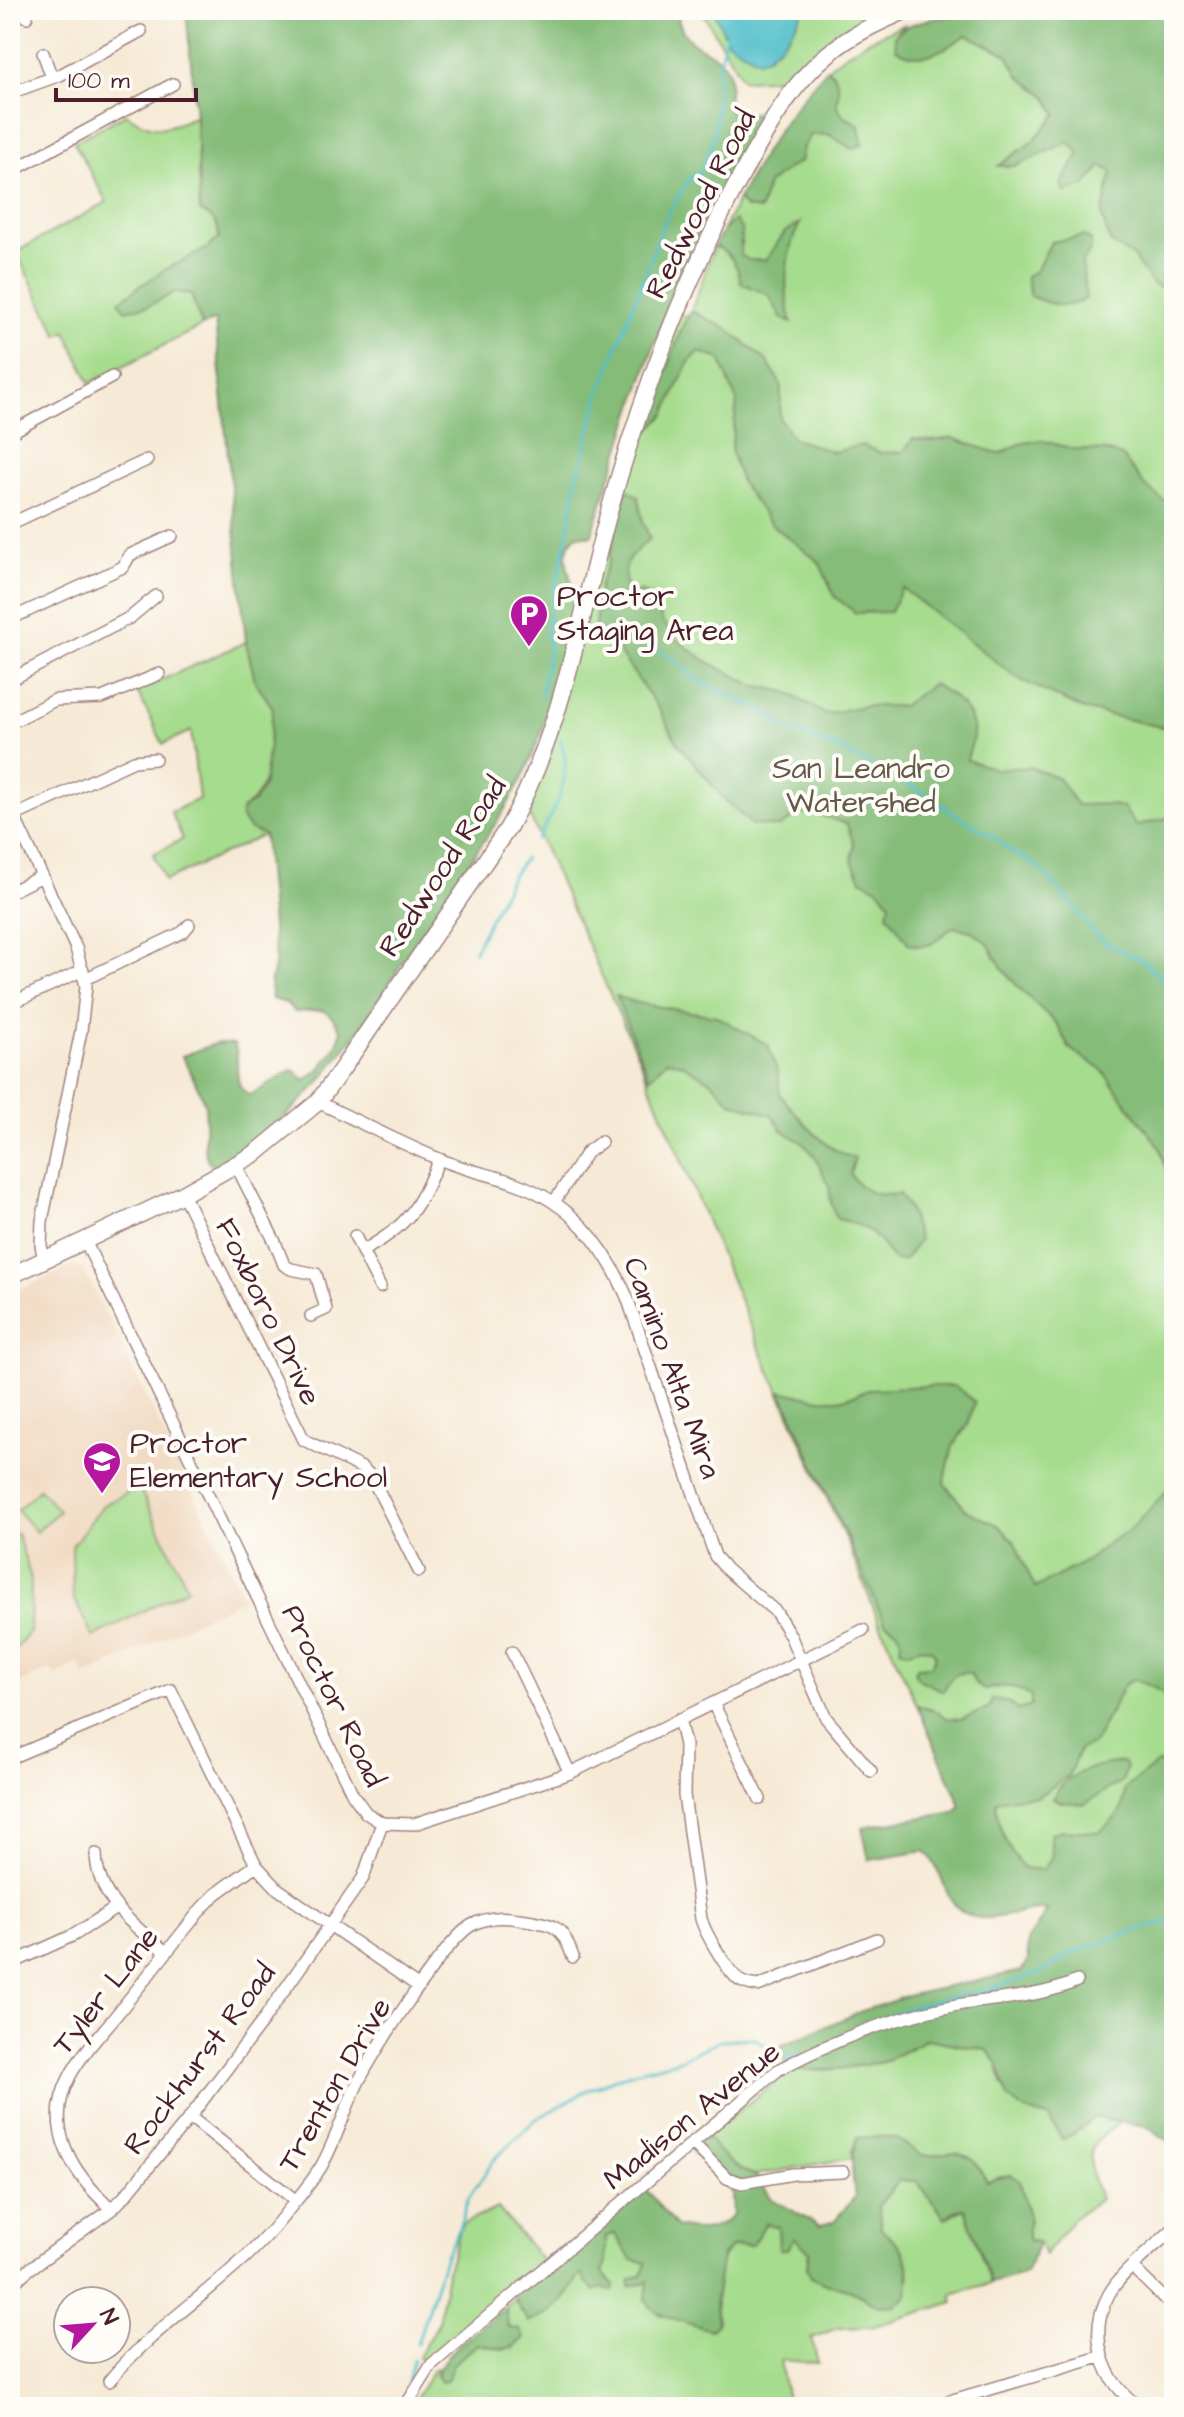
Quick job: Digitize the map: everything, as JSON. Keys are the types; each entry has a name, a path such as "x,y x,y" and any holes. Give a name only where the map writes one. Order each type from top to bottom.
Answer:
{"main road":[{"name":"Redwood Road","path":"10,1276 183,1194 236,1165 269,1144 318,1102 505,833 523,801 552,731 609,511 648,393 685,289 727,202 772,120 805,76 828,53 863,30 907,10"}],"street":[{"path":"10,93 52,78 141,31"},
{"path":"43,53 52,78"},
{"path":"10,172 173,84"},
{"path":"10,433 112,377"},
{"path":"10,524 147,460"},
{"path":"10,619 123,567 130,555 172,536"},
{"path":"10,680 131,617 156,596"},
{"path":"10,723 55,700 102,698 159,674"},
{"path":"44,1261 42,1221 84,1015 84,974 76,948 11,811 134,761 155,759"},
{"path":"10,892 42,876"},
{"path":"10,1004 183,932 189,925"},
{"name":"Camino Alta Mira","path":"318,1102 439,1159 517,1184 554,1202 589,1232 617,1273 627,1297 715,1556 776,1612 826,1718 871,1771"},
{"path":"554,1202 587,1152 601,1142"},
{"path":"362,1251 384,1239 407,1220 426,1191 439,1159"},
{"path":"236,1165 284,1265 318,1277 326,1309 311,1316"},
{"name":"Foxboro Drive","path":"183,1194 304,1440 362,1468 371,1476 419,1571"},
{"path":"355,1236 380,1287"},
{"name":"Proctor Road","path":"85,1241 353,1795 366,1813 382,1823 414,1824 570,1773 800,1658 863,1630"},
{"path":"512,1652 570,1773"},
{"path":"10,1758 171,1690 256,1865 278,1889 419,1987"},
{"path":"713,1703 760,1799"},
{"path":"679,1719 685,1745 684,1795 701,1919 704,1930 737,1979 758,1986 877,1939"},
{"name":"Rockhurst Road","path":"10,2286 112,2209 190,2117 253,2034 366,1872 382,1823"},
{"path":"96,1854 96,1867 116,1908 166,1952"},
{"name":"Tyler Lane","path":"112,2209 80,2175 66,2153 58,2119 60,2103 71,2073 216,1894 256,1865"},
{"path":"10,1964 74,1935 116,1908"},
{"name":"Trenton Drive","path":"109,2381 266,2237 295,2200 322,2165 367,2066 455,1939 470,1926 503,1916 553,1925 562,1931 573,1957"},
{"name":"Madison Avenue","path":"405,2407 432,2364 778,2070 895,2020 955,2005 1058,1989 1077,1981"},
{"path":"190,2117 295,2200"},
{"path":"692,2142 727,2178 742,2183 793,2174 843,2172"},
{"path":"1140,2407 1129,2400 1112,2380 1100,2357 1098,2337 1101,2313 1110,2293 1174,2228"},
{"path":"1133,2268 1174,2308"},
{"path":"929,2407 1100,2357"}],"shaded area":[{"name":"Proctor Elementary School","path":"72,1266 83,1270 95,1291 244,1598 85,1676 79,1664 55,1676 51,1669 10,1688 10,1294"}],"green space":[{"path":"186,10 681,10 678,19 686,37 720,59 727,68 730,112 738,115 763,112 715,199 683,266 591,536 577,535 570,543 566,561 578,609 538,741 524,775 502,814 363,1025 317,1085 249,1147 217,1166 210,1164 205,1149 204,1102 182,1056 217,1043 234,1044 238,1079 249,1095 293,1070 305,1080 311,1076 333,1052 341,1031 327,1012 295,1012 286,1003 272,999 270,985 275,961 264,835 249,829 241,817 242,809 254,802 264,784 273,708 255,681 246,642 215,320 202,326 191,294 175,292 148,306 125,310 119,301 164,270 208,248 219,238 214,221 200,211 196,116"},
{"path":"701,10 880,10 858,19 788,78 743,80"},
{"name":"San Leandro Watershed","path":"953,10 1174,10 1174,1874 1013,1915 880,1624 849,1547 762,1354 637,1054 523,801 676,313 692,318 695,313 691,311 715,246 724,250 735,220 722,232 738,200 746,208 834,74 827,69 864,43 906,24 895,35 950,21 945,13"},
{"path":"977,10 1174,10 1174,294 1152,284 1132,256 1110,242 1102,216 1112,172 1102,166 1085,186 1065,192 1061,184 1080,153 1068,142 1016,166 998,166 1033,141 1057,114 1045,95 1020,77 1008,55 967,35 924,56 906,54 896,49 895,35 904,28"},
{"path":"827,69 838,85 836,104 843,116 858,124 863,144 852,149 830,135 812,134 803,147 800,162 768,184 760,210 746,208 738,200 757,165 789,115"},
{"path":"126,114 153,127 176,124 196,116 200,211 214,221 219,238 208,248 136,288 148,306 175,292 191,294 202,326 90,383 66,331 58,335 16,252 107,202 74,142"},
{"path":"735,220 742,230 740,255 749,260 766,260 785,232 800,223 788,259 787,298 792,323 781,318 769,295 741,283 733,261 715,246 722,232"},
{"path":"1085,236 1091,241 1091,250 1082,262 1086,298 1065,305 1051,304 1030,296 1026,276 1036,271 1051,242"},
{"path":"691,311 726,328 767,361 781,385 780,419 794,439 834,452 862,445 881,453 903,452 913,439 932,441 952,438 999,454 1020,444 1040,440 1073,449 1105,451 1122,456 1145,486 1164,501 1174,499 1174,730 1082,709 1017,678 902,588 890,612 856,613 835,597 819,562 770,523 741,483 731,450 737,402 720,359 699,352 688,363 665,415 645,434 682,327"},
{"path":"629,490 638,496 650,539 627,564 625,578 629,598 640,591 650,596 676,639 706,661 753,685 787,692 825,714 864,706 902,706 932,684 958,701 971,719 973,735 967,760 996,769 1030,767 1058,778 1077,805 1123,807 1136,826 1167,818 1174,810 1174,1189 1160,1148 1102,1070 1069,1048 1057,1024 1018,987 987,942 971,931 954,927 925,946 909,944 887,913 890,903 879,889 861,879 852,861 854,845 847,824 801,813 779,827 752,825 726,801 678,744 659,709 621,655 615,632 594,634 600,583 608,564 621,501"},
{"path":"246,642 255,681 273,708 265,777 260,790 242,809 249,829 264,835 165,881 153,854 183,839 171,812 199,799 191,731 163,744 137,691"},
{"path":"616,996 637,1003 716,1016 768,1045 778,1074 780,1095 823,1141 855,1158 850,1174 860,1186 877,1194 899,1194 909,1209 919,1240 905,1260 894,1261 870,1232 837,1219 829,1185 814,1155 803,1143 782,1130 772,1115 731,1102 712,1082 682,1064 667,1060 649,1078"},
{"path":"955,1386 975,1402 968,1424 953,1446 944,1483 967,1511 998,1525 1014,1541 1035,1588 1088,1560 1131,1529 1174,1483 1174,1731 1173,1703 1160,1691 1135,1679 1125,1684 1094,1743 1080,1749 1068,1776 1037,1797 996,1801 1001,1828 1013,1853 1024,1868 1043,1870 1052,1856 1050,1833 1063,1830 1099,1832 1119,1814 1124,1789 1158,1763 1168,1765 1174,1775 1174,2144 1146,2126 1094,2117 1074,2134 1062,2139 1048,2117 1025,2111 1008,2098 998,2064 987,2050 927,2039 883,2062 831,2070 791,2070 776,2048 862,2011 911,1995 1022,1971 1028,1960 1027,1941 1048,1910 973,1917 952,1901 934,1862 925,1851 869,1860 862,1827 956,1812 961,1806 917,1705 946,1718 961,1719 990,1708 992,1699 1006,1701 1018,1710 1031,1706 1031,1697 1009,1687 984,1690 975,1683 970,1673 954,1676 943,1691 920,1680 915,1673 917,1667 931,1666 936,1656 932,1650 920,1647 909,1652 900,1649 900,1636 885,1623 781,1391 820,1399 843,1399 871,1389"},
{"path":"139,1487 188,1588 93,1637 73,1597 72,1546 103,1505"},
{"path":"39,1489 59,1511 36,1532 17,1510"},
{"path":"17,1533 31,1579 30,1632 10,1656 10,1536"},
{"path":"1123,1762 1127,1769 1122,1781 1084,1804 1061,1802 1053,1798 1065,1782 1082,1771"},
{"path":"927,2039 987,2050 998,2064 1002,2084 1025,2111 1048,2117 1074,2134 1094,2117 1120,2123 1099,2139 1091,2155 1092,2174 1100,2199 1074,2218 1045,2255 1038,2242 1029,2241 1029,2216 1019,2180 1010,2175 987,2181 972,2158 955,2153 923,2156 897,2140 852,2150 852,2158 755,2175 733,2165 706,2136 791,2070 831,2070 883,2062"},
{"path":"706,2136 733,2165 755,2175 772,2199 820,2226 834,2221 855,2197 852,2160 857,2138 879,2136 897,2139 923,2156 955,2153 972,2158 987,2181 1011,2175 1020,2180 1029,2216 1029,2241 1038,2242 1026,2273 991,2283 965,2209 945,2218 917,2181 900,2180 878,2206 881,2229 897,2243 908,2265 908,2296 895,2305 879,2306 846,2288 825,2284 811,2277 807,2268 809,2251 794,2238 787,2249 779,2249 778,2227 766,2223 752,2245 732,2246 722,2256 715,2300 717,2324 711,2330 665,2316 650,2307 646,2299 648,2281 629,2287 630,2280 642,2275 646,2263 631,2259 615,2234 606,2236 606,2263 602,2272 614,2285 613,2291 601,2287 595,2291 582,2274 559,2304 529,2322 514,2299 646,2189 676,2227 707,2230 720,2225 733,2214 732,2193 690,2149"},
{"path":"899,2180 917,2181 945,2218 965,2209 991,2283 952,2294 954,2302 871,2327 838,2328 811,2338 818,2363 780,2360 788,2407 747,2407 742,2403 737,2407 410,2407 434,2369 439,2368 436,2375 479,2344 500,2349 514,2347 506,2320 506,2307 514,2299 521,2312 540,2318 564,2299 583,2273 601,2287 614,2285 602,2272 606,2263 606,2235 616,2234 627,2253 646,2263 642,2275 630,2280 639,2285 649,2281 646,2300 661,2315 717,2324 716,2284 720,2263 729,2249 751,2237 765,2223 778,2227 779,2235 794,2237 809,2251 807,2268 825,2284 846,2288 879,2306 910,2277 902,2249 881,2229 878,2206"},
{"path":"498,2208 544,2263 426,2363 418,2357 438,2323 448,2266 462,2224"},
{"path":"506,2307 508,2327 520,2330 524,2338 507,2348 478,2344 453,2364 447,2381 440,2382 436,2375 440,2366 466,2338"}],"water":[{"path":"713,10 803,10 785,40 768,57 758,60 728,42"}],"waterway":[{"path":"667,215 690,178 701,171 709,152 715,132 719,66 726,34"},
{"path":"541,697 549,649 546,628 576,485 600,392 666,219"},
{"path":"621,629 677,662 701,682 761,710 787,728 846,752 932,797 996,838 1006,848 1039,868 1094,933 1107,944 1141,960 1174,989"},
{"path":"537,839 556,804 564,779 564,753 560,740"},
{"path":"474,951 511,877 524,859"},
{"path":"869,2024 920,2005 1023,1979 1056,1964 1066,1955 1174,1920"},
{"path":"417,2344 445,2255 458,2232 468,2199 494,2160 535,2120 588,2090 630,2073 680,2060 720,2040 753,2038 785,2057 800,2053"},
{"path":"396,2407 406,2393 413,2359"}],"place":[{"name":"Proctor Staging Area","path":"529,648"},
{"name":"Proctor Elementary School","path":"102,1495"}]}
